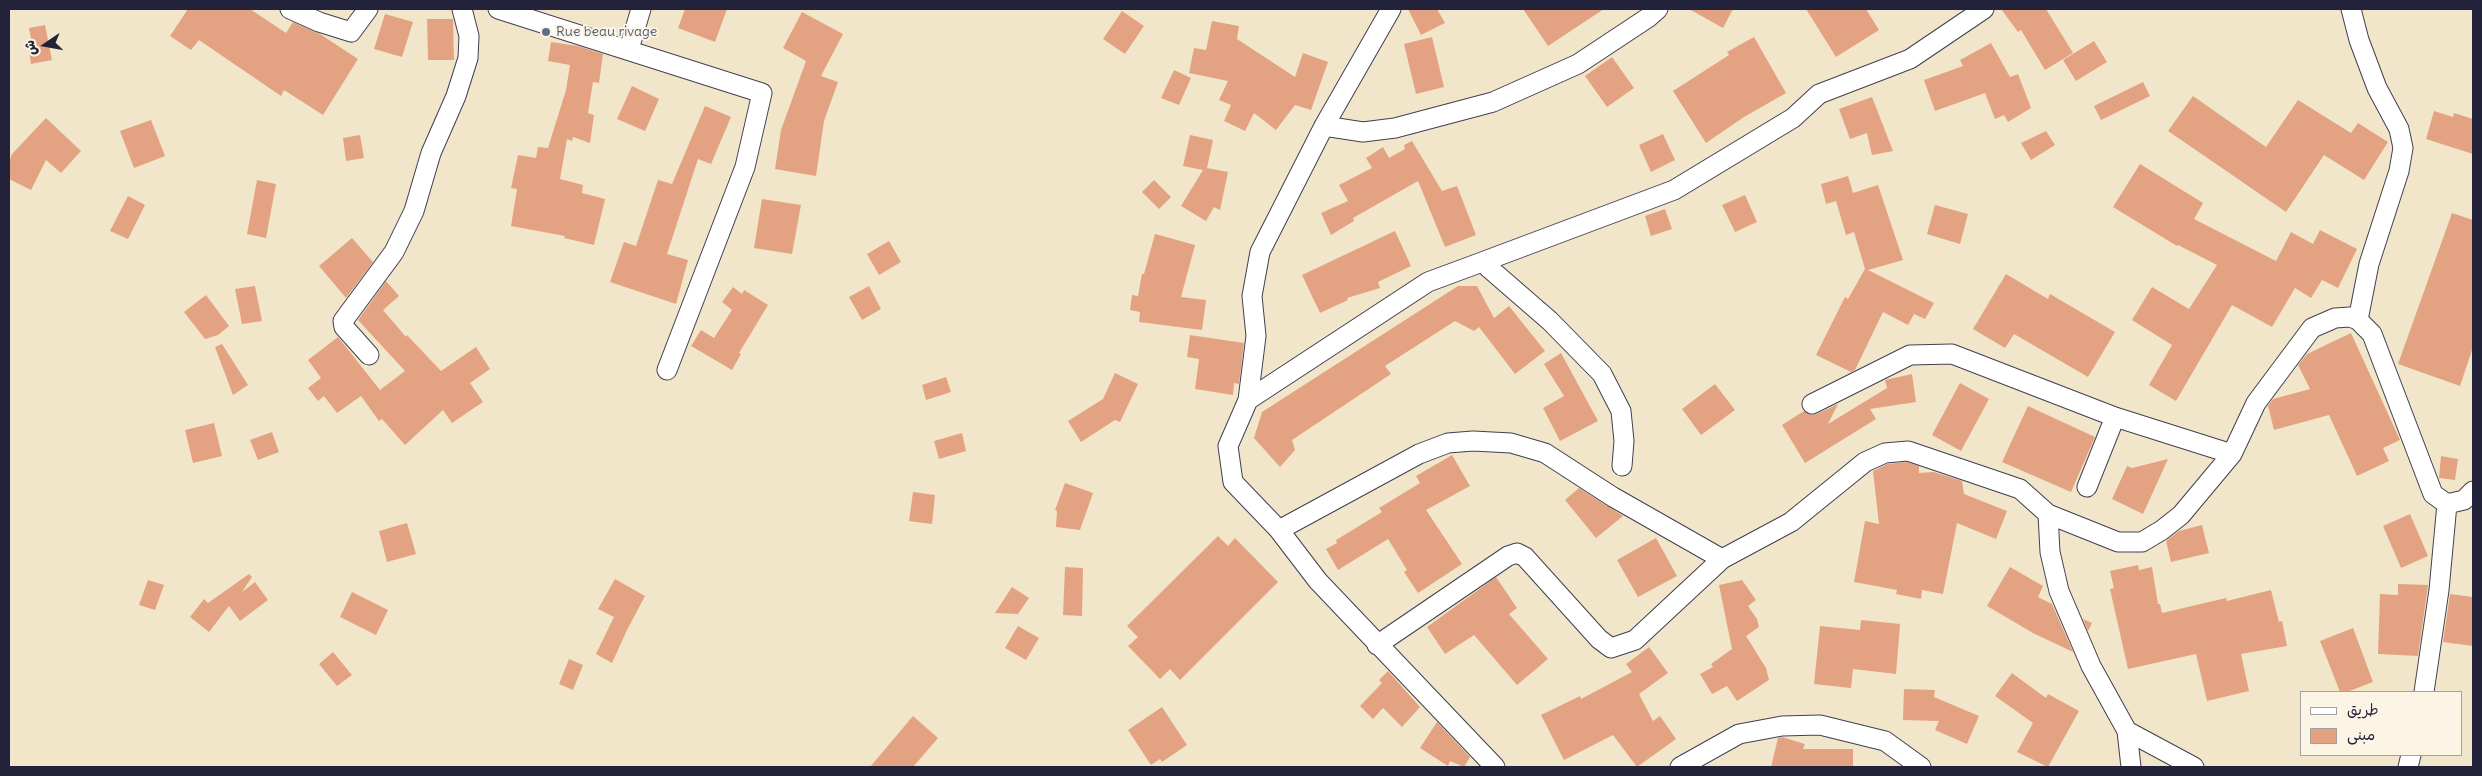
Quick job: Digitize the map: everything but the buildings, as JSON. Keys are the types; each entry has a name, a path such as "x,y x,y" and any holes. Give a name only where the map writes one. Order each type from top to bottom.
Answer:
{"street":[{"path":"290,9 319,22 351,32 368,9"},
{"path":"368,355 344,327 343,321 394,252 414,211 431,153 456,96 468,58 470,36 462,9"},
{"path":"498,9 628,49 762,94 745,167 667,370"},
{"path":"628,49 641,9"},
{"path":"1391,9 1324,126 1260,252 1252,296 1256,336 1248,400 1228,446 1232,482 1279,530 1318,581 1356,619 1377,645 1495,767"},
{"path":"1324,126 1363,132 1395,128 1492,102 1578,64 1658,9"},
{"path":"1248,400 1428,282 1674,190 1793,118 1819,94 1910,59 1984,9"},
{"path":"2351,9 2359,40 2377,88 2399,129 2403,148 2399,171 2369,264 2358,320"},
{"path":"1482,262 1550,321 1602,374 1621,411 1624,441 1622,466"},
{"path":"1377,645 1508,556 1517,552 1525,557 1599,639 1611,648 1634,640 1722,559 1792,522 1865,462 1885,453 1908,451 2020,489 2048,514 2118,542 2142,542 2162,530 2181,515 2232,454 2256,402 2312,328 2335,318 2350,317 2358,320 2372,334 2433,494 2447,504 2464,500 2473,491"},
{"path":"1812,404 1910,355 1952,354 2115,417 2232,454"},
{"path":"2087,487 2115,417"},
{"path":"1279,530 1419,454 1448,443 1474,441 1511,443 1545,453 1613,497 1722,559"},
{"path":"2424,691 2438,600 2447,504"},
{"path":"2048,514 2050,552 2060,591 2091,666 2126,731 2130,767"},
{"path":"1680,767 1738,734 1782,726 1820,725 1885,741 1921,767"},
{"path":"2126,731 2194,767"}],"place":[{"name":"Rue beau rivage","path":"546,32"}]}
